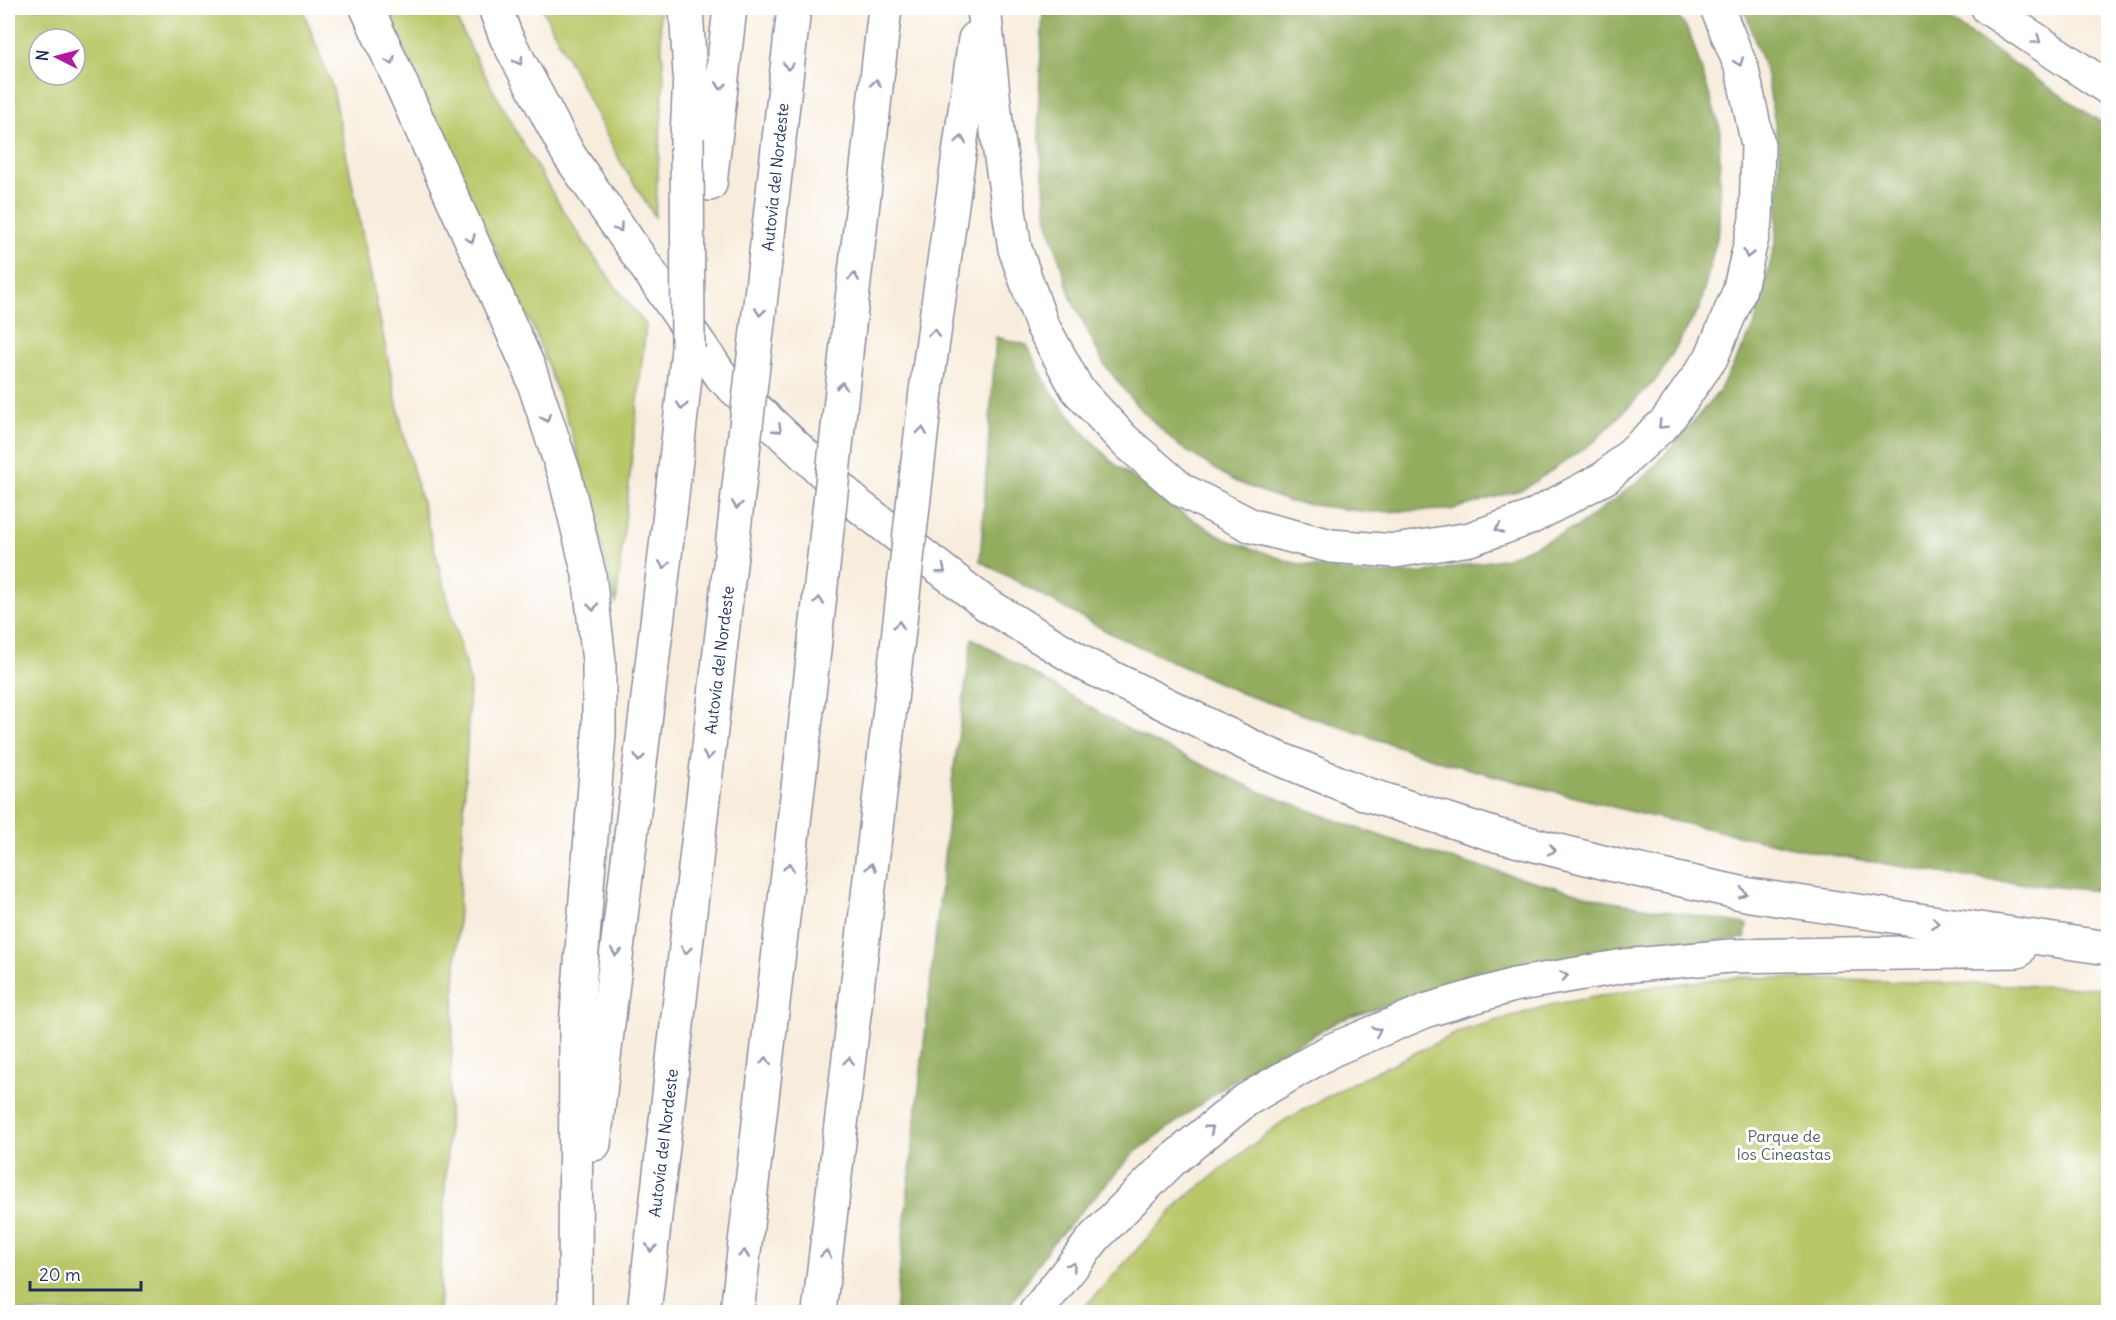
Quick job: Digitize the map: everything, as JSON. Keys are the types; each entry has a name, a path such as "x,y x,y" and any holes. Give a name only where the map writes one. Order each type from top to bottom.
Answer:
{"highway":[{"path":"367,8 529,368 566,476 590,574 599,661 599,735 576,1026 574,1310"},
{"path":"495,8 506,38 569,155 722,377 858,505 986,604 1088,666 1263,752 1366,794 1496,836 1750,895 2109,948"},
{"path":"686,8 690,74 687,138 688,348"},
{"path":"574,1310 730,8"},
{"name":"Autovía del Nordeste","path":"644,1312 794,8"},
{"path":"737,1312 813,659 885,8"},
{"path":"819,1312 926,391 979,8"},
{"path":"984,8 997,132 1016,249 1042,325 1077,389 1123,439 1182,490 1242,521 1252,526 1331,546 1395,551 1470,539 1520,522 1606,477 1666,422 1711,358 1739,292 1756,220 1758,145 1742,69 1717,8"},
{"path":"1988,8 2109,88"},
{"path":"1036,1312 1095,1237 1170,1162 1246,1100 1332,1050 1428,1010 1514,985 1624,966 1730,956 2109,948"}],"green space":[{"path":"8,8 302,8 333,89 402,428 470,682 439,1312 8,1312"},
{"path":"385,8 452,8 476,60 553,194 588,248 646,325 616,604 592,504 568,421 536,334 447,148"},
{"path":"542,8 659,8 664,77 655,217 621,163"},
{"path":"1043,8 1673,8 1690,34 1720,128 1719,229 1700,307 1659,376 1594,442 1524,489 1450,510 1368,512 1290,502 1234,481 1179,446 1138,407 1104,364 1071,298 1047,219 1038,119"},
{"path":"1744,8 1932,8 2108,127 2108,892 1978,879 1825,854 1636,813 1447,763 1243,694 1110,633 980,561 996,337 1027,345 1049,389 1077,425 1111,461 1173,508 1228,540 1294,563 1362,574 1422,573 1506,558 1577,527 1648,474 1717,394 1754,327 1776,240 1780,155 1767,76"},
{"path":"972,638 1136,734 1261,792 1436,855 1607,901 1747,924 1745,938 1611,951 1481,975 1338,1021 1231,1082 1133,1154 1050,1246 1005,1312 895,1312 953,774"},
{"name":"Parque de los Cineastas","path":"1738,977 2108,988 2108,1312 1080,1312 1181,1201 1282,1122 1352,1083 1461,1031 1550,1005 1657,986"}]}
